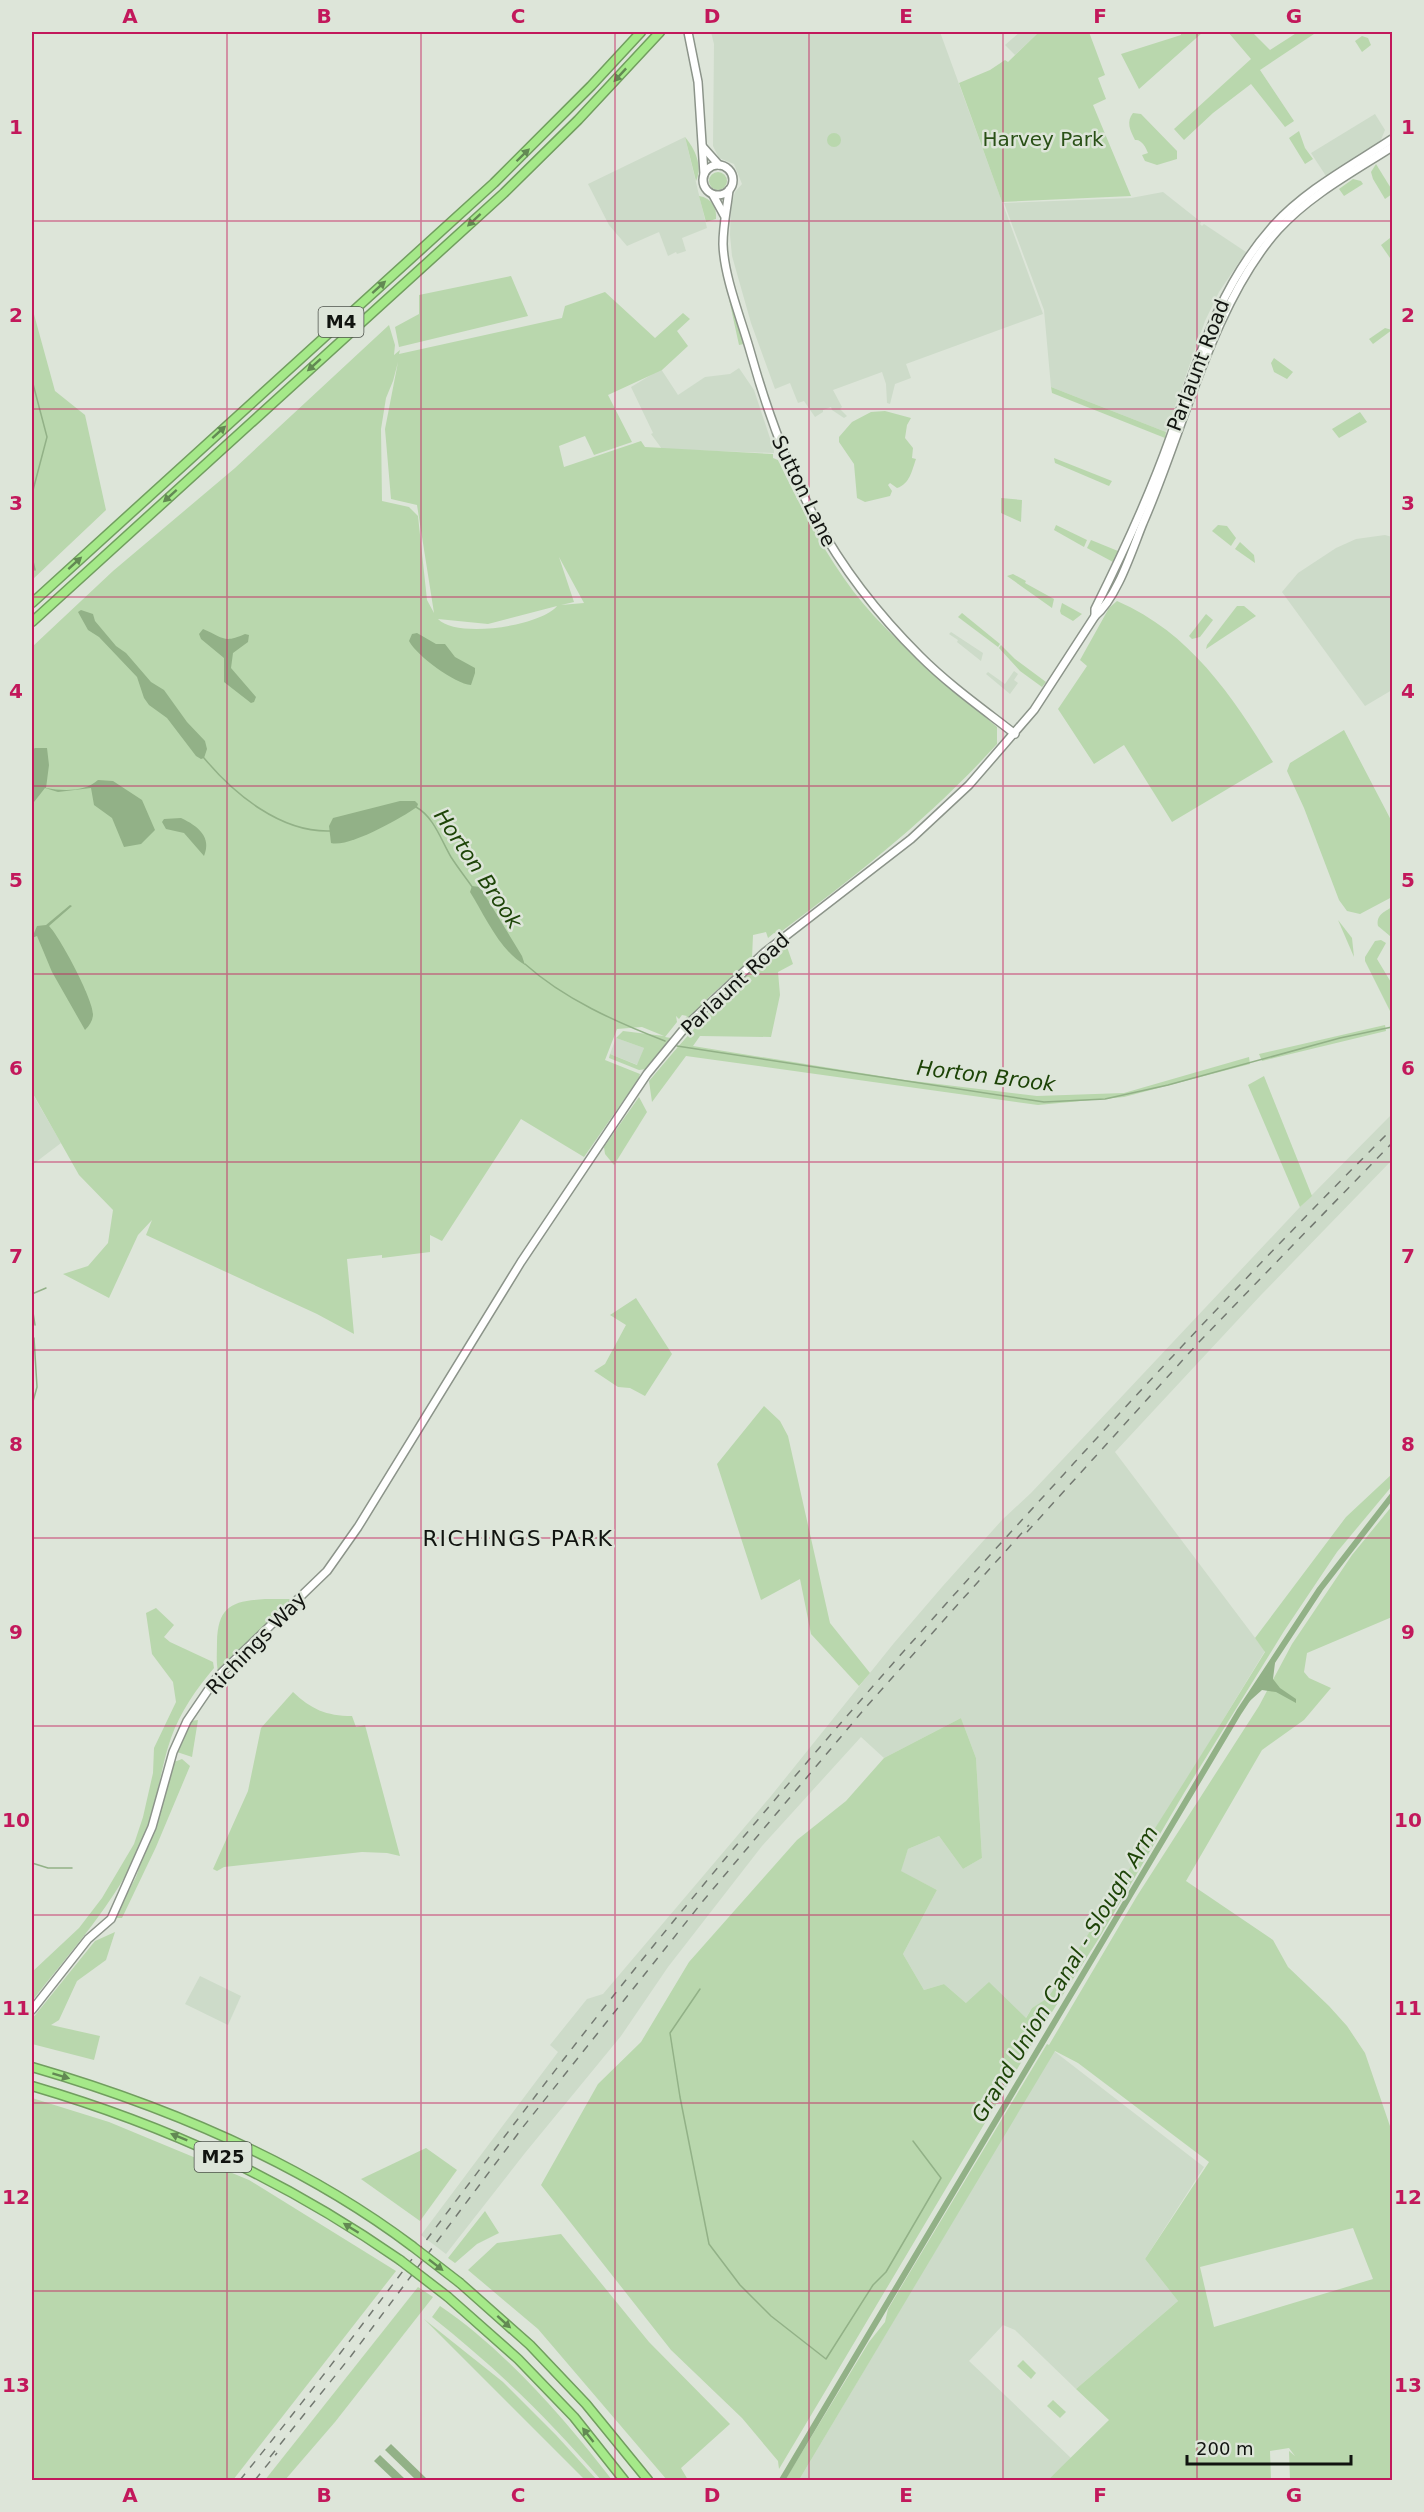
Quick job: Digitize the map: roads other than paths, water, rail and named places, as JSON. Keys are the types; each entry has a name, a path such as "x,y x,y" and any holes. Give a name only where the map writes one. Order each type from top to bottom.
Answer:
{"highway":[{"name":"M4","path":"32,603 494,183 641,32"},
{"name":"M4","path":"32,622 504,193 578,120 660,32"},
{"name":"M25","path":"32,2067 123,2096 222,2135 316,2184 389,2229 460,2283 530,2345 578,2396 648,2481"},
{"name":"M25","path":"32,2086 123,2115 245,2167 308,2201 400,2260 448,2297 526,2367 574,2417 624,2481"}],"street":[{"path":"688,32 695,59 704,147 702,160 704,186 713,195 724,215"},
{"name":"Parlaunt Road","path":"1095,616 1095,609 1125,552 1151,489 1209,327 1240,269 1272,227 1314,190 1392,139"},
{"path":"704,147 718,165 726,168 733,180 729,190 721,195 713,195"},
{"name":"Parlaunt Road","path":"407,1450 521,1262 634,1092 672,1044 714,998 765,951 911,839 942,811 1015,734 1051,685 1095,616 1101,611 1120,575 1157,491 1210,350 1247,273 1277,232 1313,199 1392,147"},
{"path":"704,174 710,167 718,165"},
{"name":"Sutton Lane","path":"729,190 724,215 723,247 727,267 779,443 812,515 850,576 895,630 938,672 1015,734"},
{"name":"Richings Way","path":"32,2010 88,1939 111,1919 152,1827 173,1752 187,1721 217,1677 327,1571 407,1450"}],"waterway":[{"name":"Horton Brook","path":"32,380 47,437 32,494"},
{"name":"Horton Brook","path":"32,557 35,570"},
{"name":"Horton Brook","path":"204,758 229,785 260,809 294,826 331,831"},
{"name":"Horton Brook","path":"416,807 428,817 451,857 473,888"},
{"name":"Horton Brook","path":"525,964 540,977 574,999 628,1026 665,1041"},
{"name":"Horton Brook","path":"677,1046 1044,1102 1105,1099 1168,1085 1340,1038 1392,1027"},
{"path":"32,1294 46,1288"},
{"path":"32,1306 35,1325"},
{"path":"32,1405 37,1387 34,1338"},
{"name":"Grand Union Canal - Slough Arm","path":"782,2480 1239,1712 1320,1589 1392,1496"},
{"path":"32,1863 48,1868 72,1868"},
{"path":"700,1989 670,2033 709,2244 740,2285 771,2316 826,2359 873,2285 886,2272 941,2178 913,2141"}],"railway":[{"path":"240,2480 344,2349 546,2082 650,1950 848,1714 1137,1395 1392,1129"},
{"path":"1027,1532 1200,1341 1392,1143"},
{"path":"270,2457 351,2356 523,2127 703,1901 866,1707 1029,1525"},
{"path":"255,2480 277,2453"}],"district":[{"name":"RICHINGS PARK","path":"518,1538"}],"park label":[{"name":"Harvey Park","path":"1043,139"}]}
